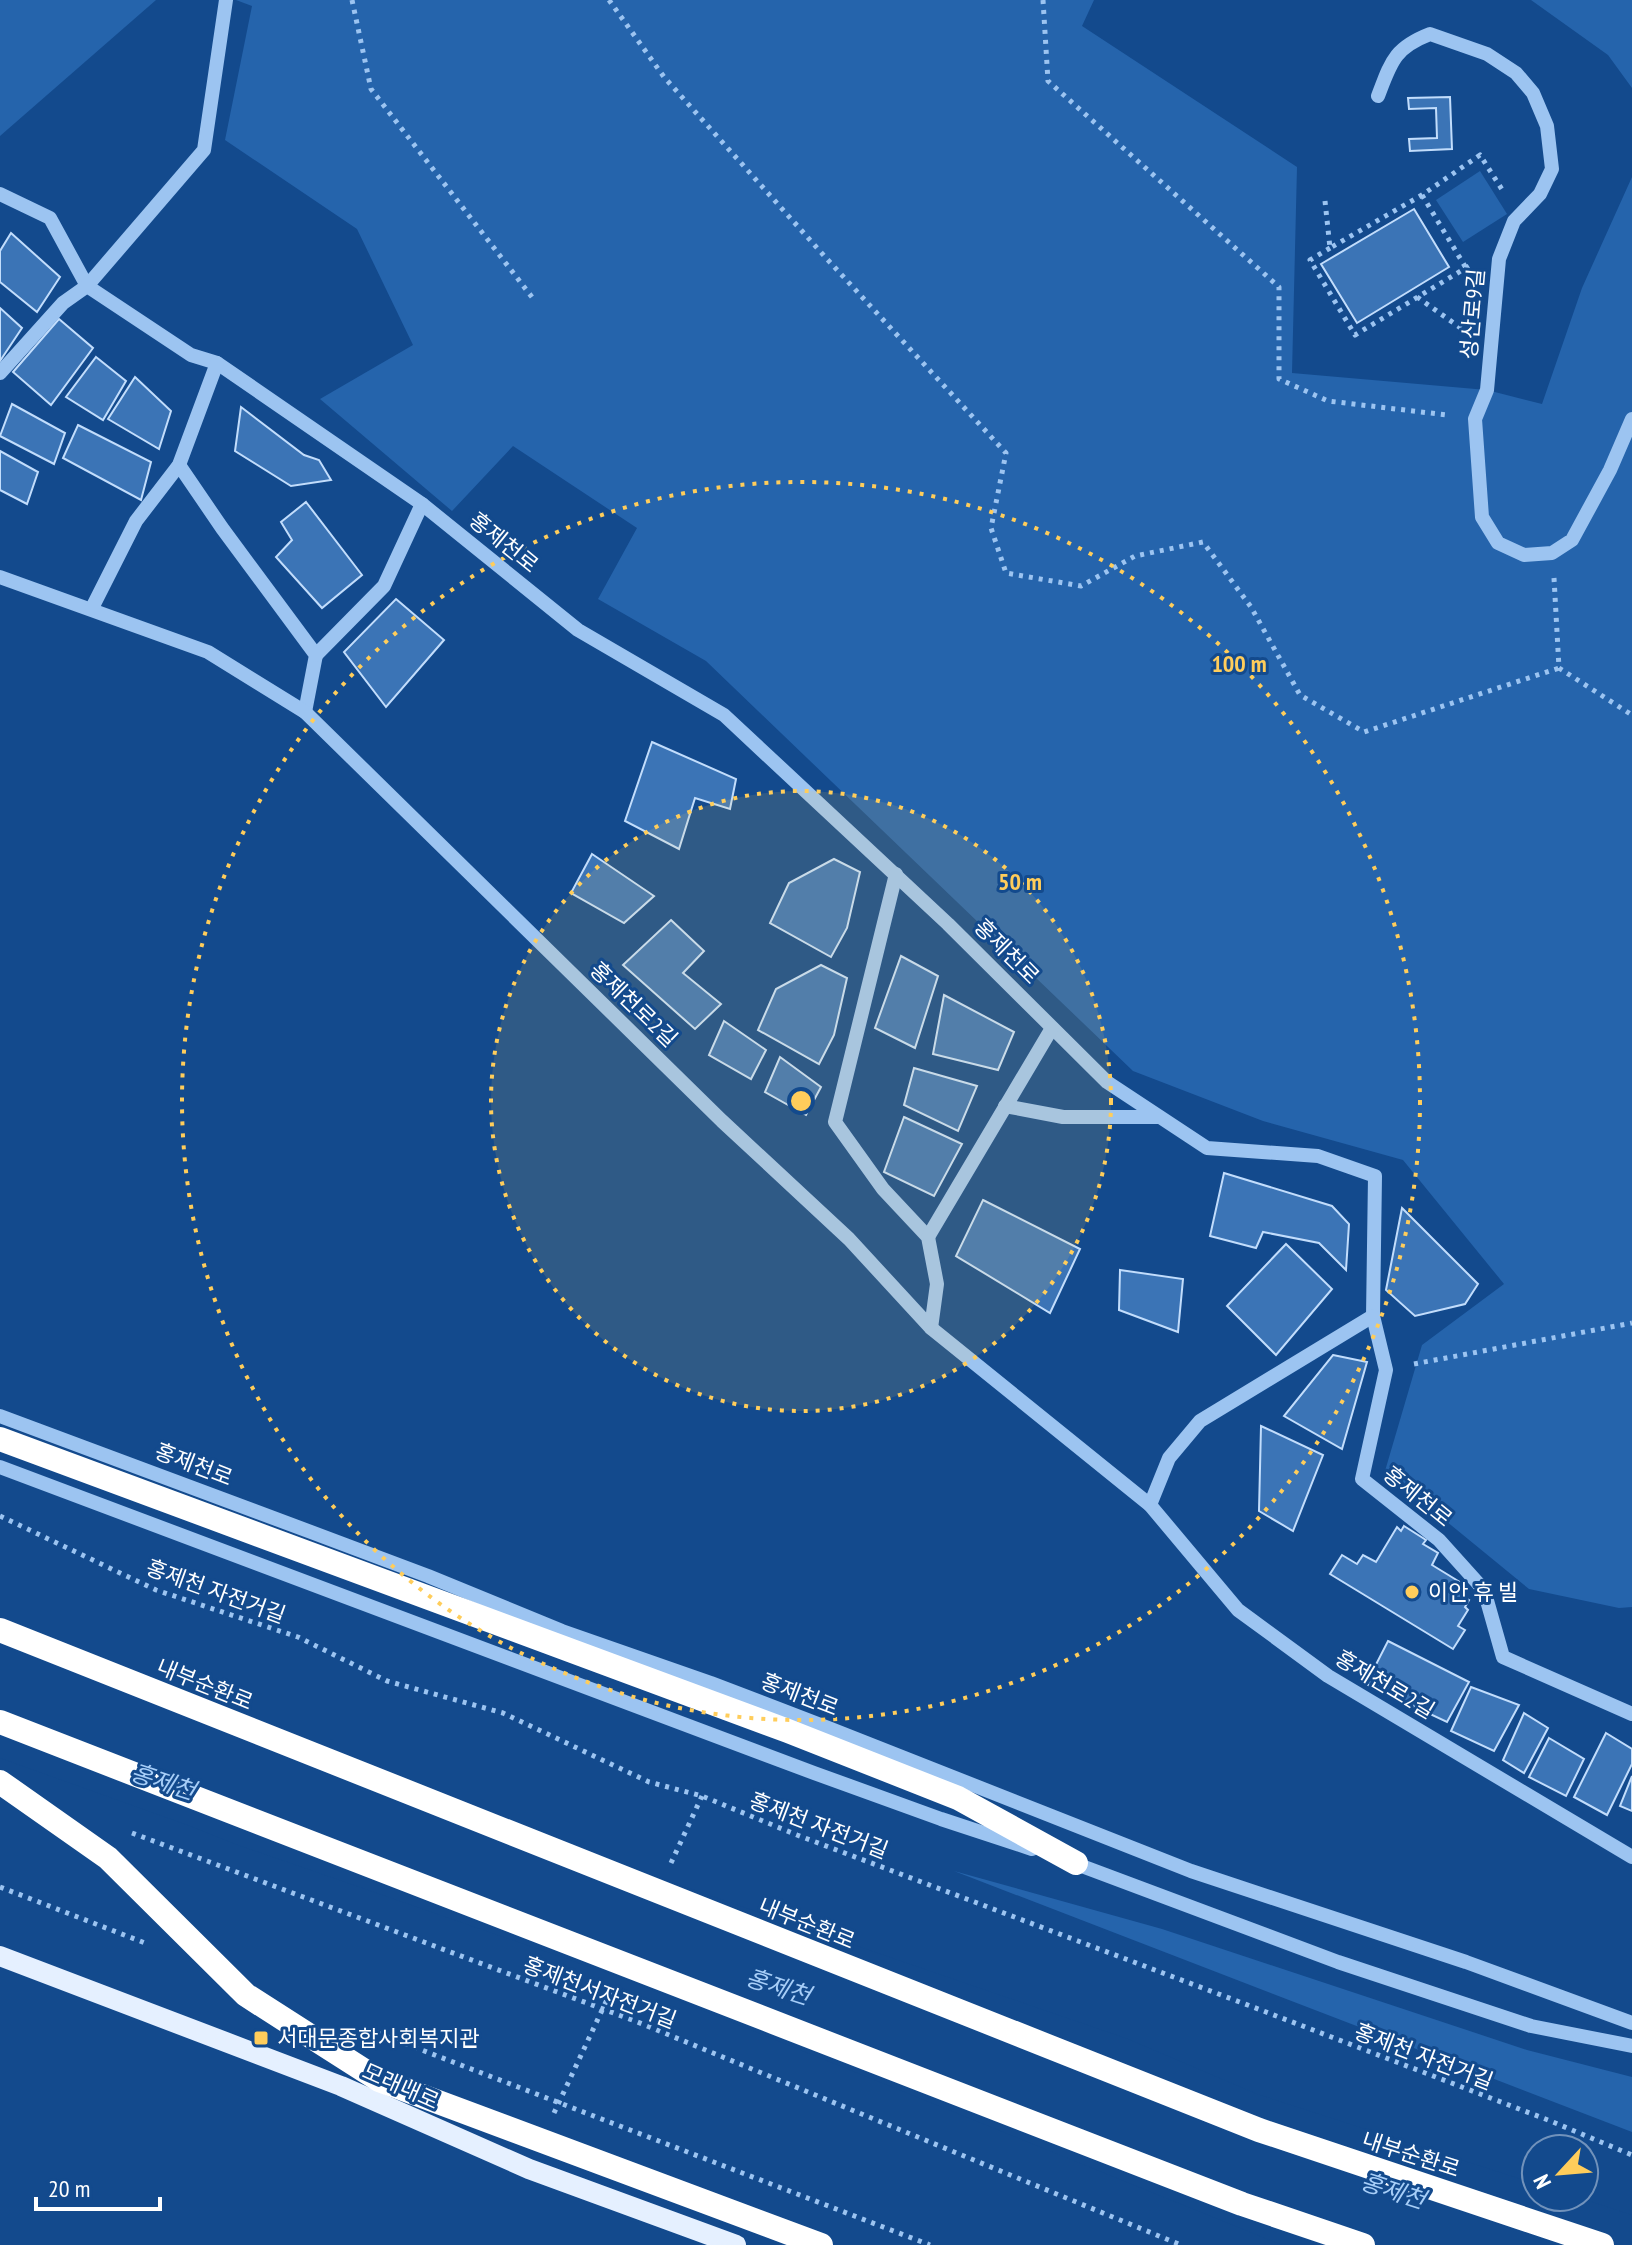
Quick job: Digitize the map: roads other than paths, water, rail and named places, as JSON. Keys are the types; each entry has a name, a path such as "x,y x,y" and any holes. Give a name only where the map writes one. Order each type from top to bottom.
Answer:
{"highway":[{"path":"0,1439 774,1725 958,1798 1076,1863"},
{"name":"내부순환로","path":"0,1630 1259,2130 1602,2245"},
{"path":"0,1722 1227,2199 1363,2245"},
{"path":"0,1782 108,1858 246,1995 379,2080 821,2245"}],"main road":[{"name":"모래내로","path":"0,1956 341,2086 529,2169 736,2245"}],"street":[{"path":"0,373 63,303 87,286 204,150 226,0"},
{"name":"성산로9길","path":"1378,96 1392,60 1411,42 1430,34 1487,54 1516,73 1533,93 1547,126 1552,169 1540,194 1514,221 1499,259 1487,390 1475,419 1482,517 1498,543 1524,555 1552,553 1572,540 1610,470 1632,419"},
{"name":"홍제천로","path":"0,194 50,218 87,286 191,355 217,363 422,504 578,630 724,715 896,874 1107,1082 1207,1148 1318,1156 1375,1176 1373,1316 1386,1370 1362,1479 1439,1540 1484,1590 1503,1657 1632,1714"},
{"path":"92,608 136,521 179,465 217,363"},
{"path":"179,465 316,655"},
{"path":"305,712 316,655 384,586 422,504"},
{"name":"홍제천로2길","path":"0,577 208,652 305,712 689,1089 849,1239 931,1328 1150,1505 1238,1610 1328,1676 1632,1857"},
{"path":"896,874 835,1122 883,1189 928,1237 937,1284 931,1328"},
{"path":"928,1237 1052,1028"},
{"path":"1005,1106 1063,1117 1159,1117"},
{"path":"1150,1505 1169,1458 1200,1421 1373,1316"},
{"name":"홍제천로","path":"0,1416 398,1565 562,1631 817,1723 1191,1871 1466,1962 1632,2023"},
{"path":"0,1467 814,1773 1076,1863 1338,1962 1531,2026 1632,2046"}],"place":[{"name":"이안 휴 빌","path":"1412,1592"},
{"name":"서대문종합사회복지관","path":"261,2038"}],"water label":[{"name":"홍제천","path":"163,1782"},
{"name":"홍제천","path":"778,1987"},
{"name":"홍제천","path":"1393,2191"}]}
